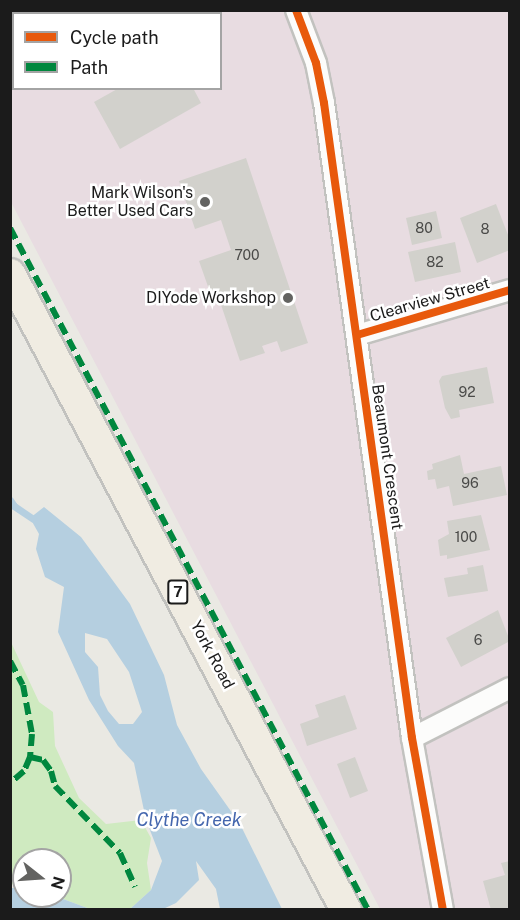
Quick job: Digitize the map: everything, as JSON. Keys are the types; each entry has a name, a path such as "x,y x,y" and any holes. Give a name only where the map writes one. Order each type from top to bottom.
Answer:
{"main road":[{"name":"York Road","path":"10,274 346,909"}],"street":[{"name":"Beaumont Crescent","path":"296,10 316,63 324,104 412,738 443,909"},
{"name":"Clearview Street","path":"357,335 510,290"},
{"path":"412,738 510,688"}],"shaded area":[{"path":"11,11 509,11 509,909 380,909 11,202"}],"green space":[{"path":"10,640 39,702 53,712 55,746 79,798 106,824 141,820 151,838 147,863 151,890 130,909 90,909 72,902 72,848 12,848 11,884"}],"water":[{"name":"Clythe Creek","path":"44,507 81,537 130,604 164,675 177,725 201,769 240,824 282,909 220,909 216,889 196,861 199,880 176,903 163,909 130,909 151,890 162,861 146,820 134,763 118,746 89,700 58,632 64,587 45,577 36,549 39,534 30,518","holes":["85,633 107,639 129,672 142,712 133,724 119,724 108,711 100,695 98,667 85,652"]},
{"path":"11,888 12,908 72,908 72,902 90,909 11,909"}],"building":[{"path":"115,90 194,90 201,103 120,149 94,102"},
{"path":"246,158 308,343 281,352 277,341 262,346 265,353 240,361 217,293 211,295 199,261 231,250 221,220 195,229 179,181"},
{"path":"496,204 510,240 510,250 477,263 460,218"},
{"path":"436,211 442,238 412,245 406,218"},
{"path":"455,242 461,272 415,282 408,252"},
{"path":"487,367 494,403 459,410 460,417 451,419 445,408 439,381 442,376"},
{"path":"460,455 464,474 501,466 507,495 453,506 449,486 437,489 435,479 428,480 427,471 433,469 432,464"},
{"path":"481,515 490,550 447,559 447,555 440,556 438,540 449,534 447,521"},
{"path":"483,565 488,591 448,597 444,578 468,574 467,568"},
{"path":"498,610 510,641 461,667 446,638"},
{"path":"345,695 357,729 307,746 300,724 319,717 315,705"},
{"path":"355,757 368,791 350,798 337,764"},
{"path":"510,861 510,910 491,910 483,881 505,875 501,863"}],"waterway":[{"name":"Clythe Creek","path":"10,500 14,506 33,519"}],"marked path":[{"path":"10,228 368,910"},
{"path":"10,661 23,685 32,734 30,757 24,771 10,783"},
{"path":"30,757 43,760 51,771 55,786 120,853 135,887"}],"cycle path":[{"path":"296,10 316,63 324,103 412,738 443,910"},
{"path":"357,335 510,290"}],"place":[{"name":"Mark Wilson's Better Used Cars","path":"205,202"},
{"name":"DIYode Workshop","path":"288,298"}]}
